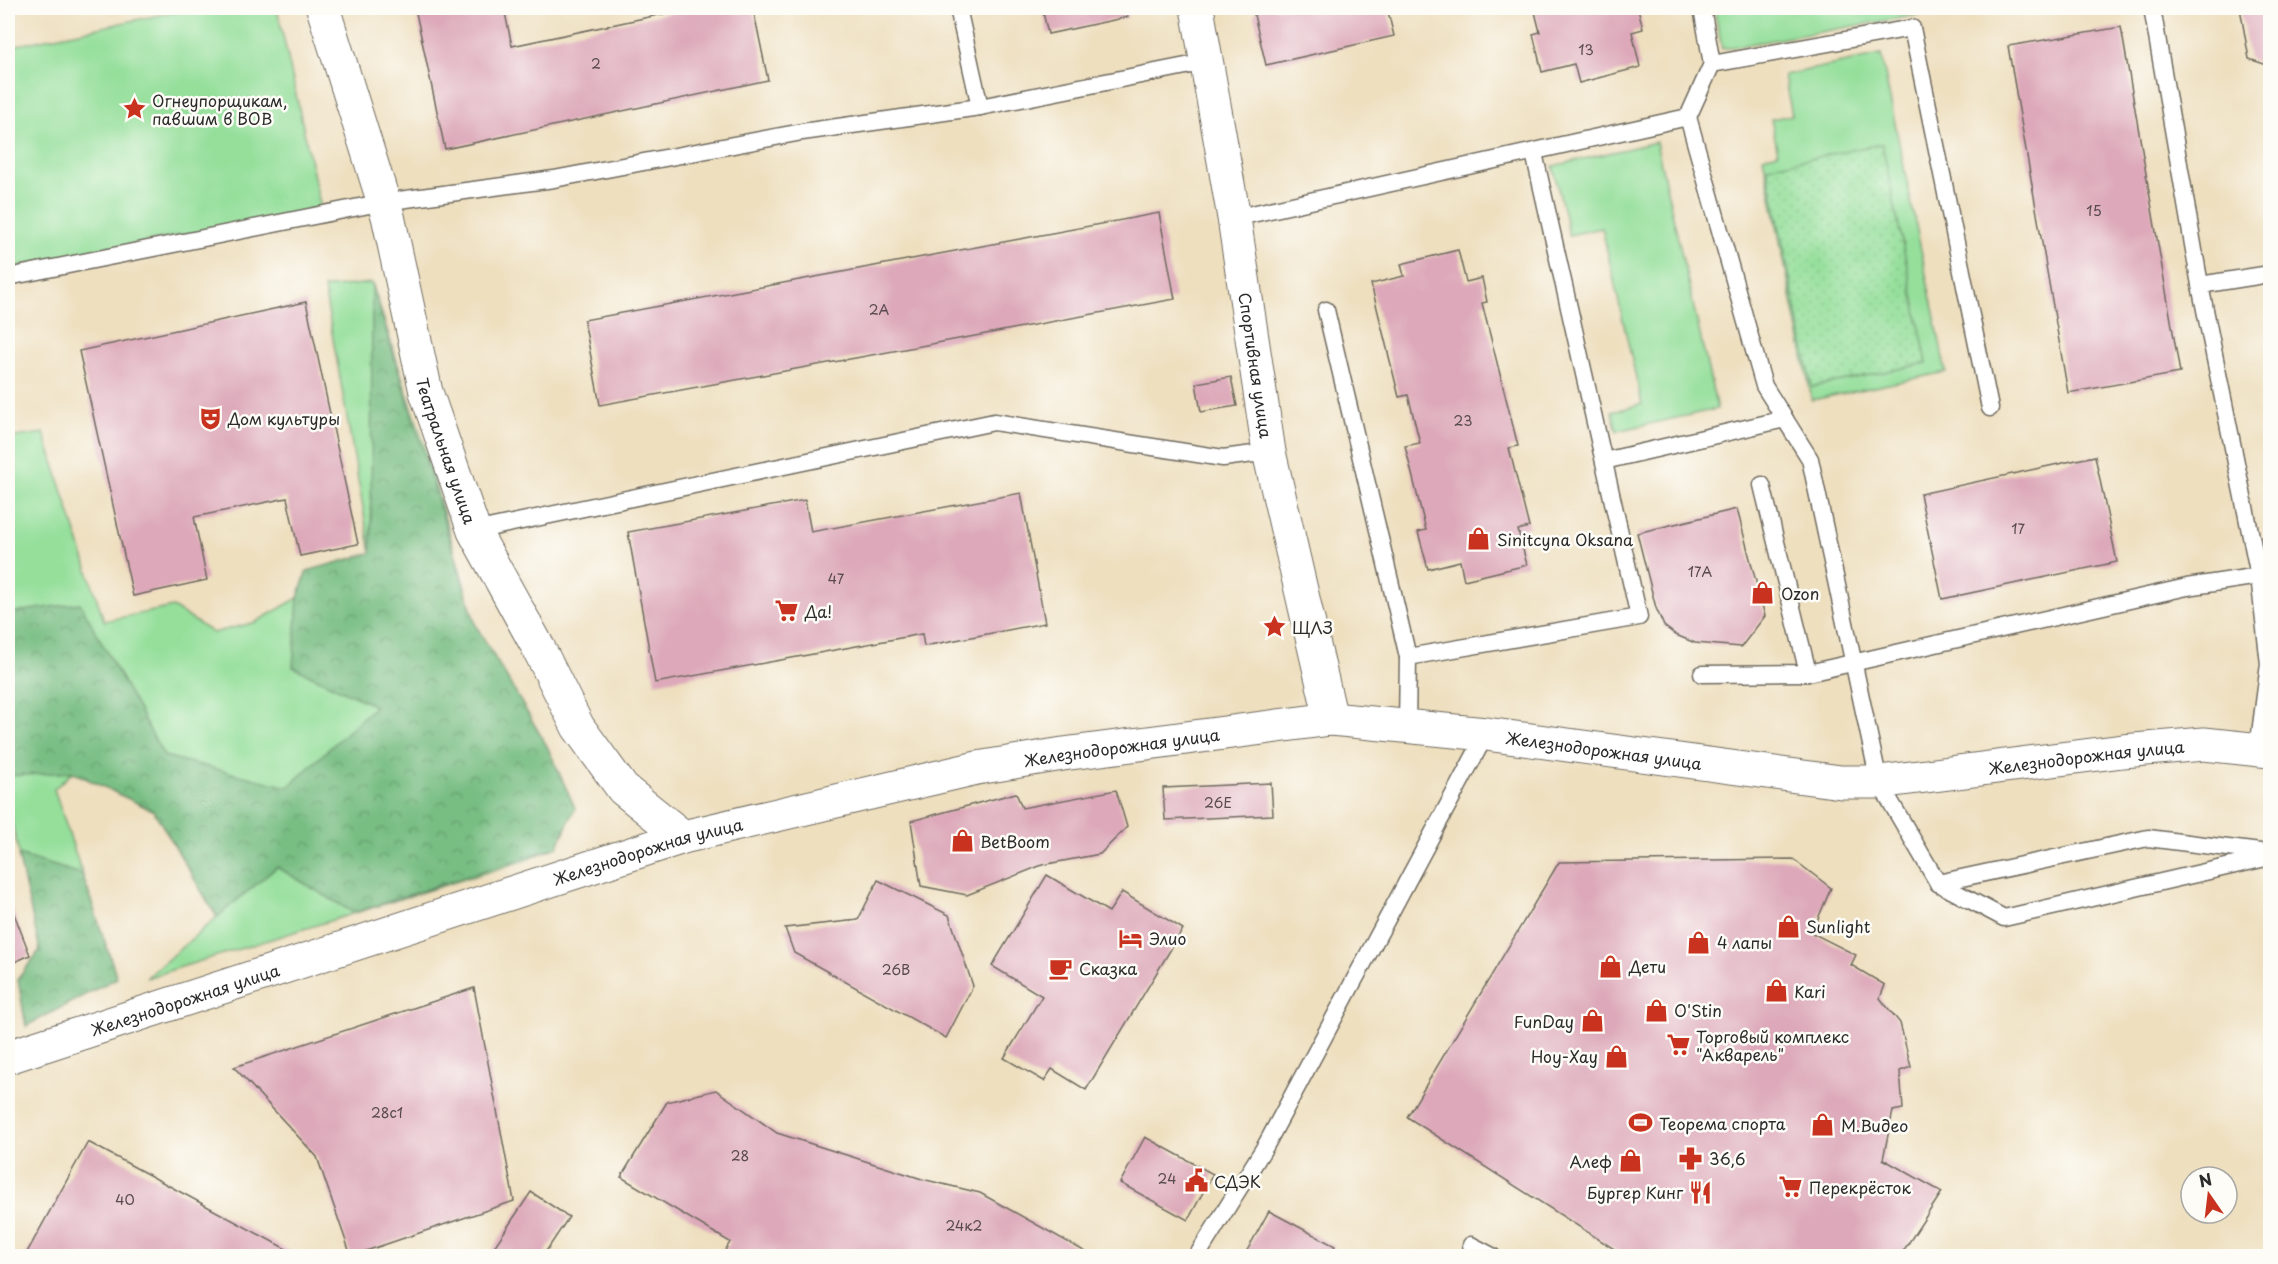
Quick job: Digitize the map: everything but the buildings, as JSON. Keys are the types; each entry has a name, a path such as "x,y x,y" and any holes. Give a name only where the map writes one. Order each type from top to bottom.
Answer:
{"main road":[{"name":"Театральная улица","path":"324,8 384,202 426,392 474,531 538,647 578,727 623,789 683,837"},
{"name":"Спортивная улица","path":"1197,8 1234,218 1269,452 1331,719"},
{"name":"Железнодорожная улица","path":"8,1057 683,837 976,768 1179,738 1331,719 1486,734 1842,782 1879,782 2123,751 2204,744 2264,750"}],"lane":[{"path":"958,8 980,107"},
{"path":"1702,8 1712,64 1688,117 1764,386 1810,459 1855,661 1879,782 1938,883 2004,918 2271,855"},
{"path":"2152,8 2200,285 2259,576 2270,664 2264,750"},
{"path":"1712,64 1912,28 1990,408"},
{"path":"8,278 384,202 554,178 802,132 980,107 1206,62"},
{"path":"1234,218 1688,117"},
{"path":"1408,657 1639,617 1534,153"},
{"path":"2200,285 2271,274"},
{"path":"1326,310 1408,657 1407,728"},
{"path":"1604,461 1785,419"},
{"path":"474,531 994,422 1223,458 1269,452"},
{"path":"1762,484 1808,673"},
{"path":"1702,674 1808,673 2187,586 2259,576"},
{"path":"1197,1257 1266,1145 1486,734"},
{"path":"1938,883 2148,838 2271,855"},
{"path":"1472,1245 1492,1257"}],"green space":[{"path":"192,8 277,8 321,209 8,268 8,47"},
{"path":"1714,8 1958,8 1722,49"},
{"path":"1881,55 1946,372 1812,400 1763,157 1778,153 1771,119 1792,115 1784,75"},
{"path":"1656,142 1717,409 1617,431 1612,412 1642,404 1602,228 1569,235 1553,166"},
{"path":"1882,144 1927,363 1812,387 1767,167"},
{"path":"372,283 425,448 476,626 547,746 575,808 557,847 523,861 146,978 217,917 154,811 73,772 54,789 117,978 26,1026 18,979 40,950 8,804 8,438 44,433 104,621 173,607 213,633 256,622 298,598 307,571 371,553 324,288"},
{"path":"372,283 476,626 547,746 575,808 557,847 354,913 277,867 217,917 154,811 73,772 8,776 8,613 80,603 164,756 288,787 375,706 293,667 298,598 307,571 371,553"},
{"path":"18,855 82,874 117,978 26,1026 18,979 40,950"}],"place":[{"name":"Огнеупорщикам, павшим в ВОВ","path":"134,109"},
{"name":"Дом культуры","path":"210,418"},
{"name":"Sinitcyna Oksana","path":"1479,539"},
{"name":"Ozon","path":"1763,593"},
{"name":"Да!","path":"787,611"},
{"name":"ЩЛЗ","path":"1274,627"},
{"name":"BetBoom","path":"962,841"},
{"name":"Sunlight","path":"1788,926"},
{"name":"Элио","path":"1131,938"},
{"name":"4 лапы","path":"1699,942"},
{"name":"Дети","path":"1611,966"},
{"name":"Сказка","path":"1061,968"},
{"name":"Kari","path":"1776,991"},
{"name":"O'Stin","path":"1656,1010"},
{"name":"FunDay","path":"1592,1021"},
{"name":"Торговый комплекс \"Акварель\"","path":"1678,1045"},
{"name":"Ноу-Хау","path":"1616,1056"},
{"name":"Теорема спорта","path":"1641,1123"},
{"name":"М.Видео","path":"1823,1125"},
{"name":"36,6","path":"1691,1158"},
{"name":"Алеф","path":"1630,1161"},
{"name":"СДЭК","path":"1196,1181"},
{"name":"Перекрёсток","path":"1791,1187"},
{"name":"Бургер Кинг","path":"1701,1192"}]}
